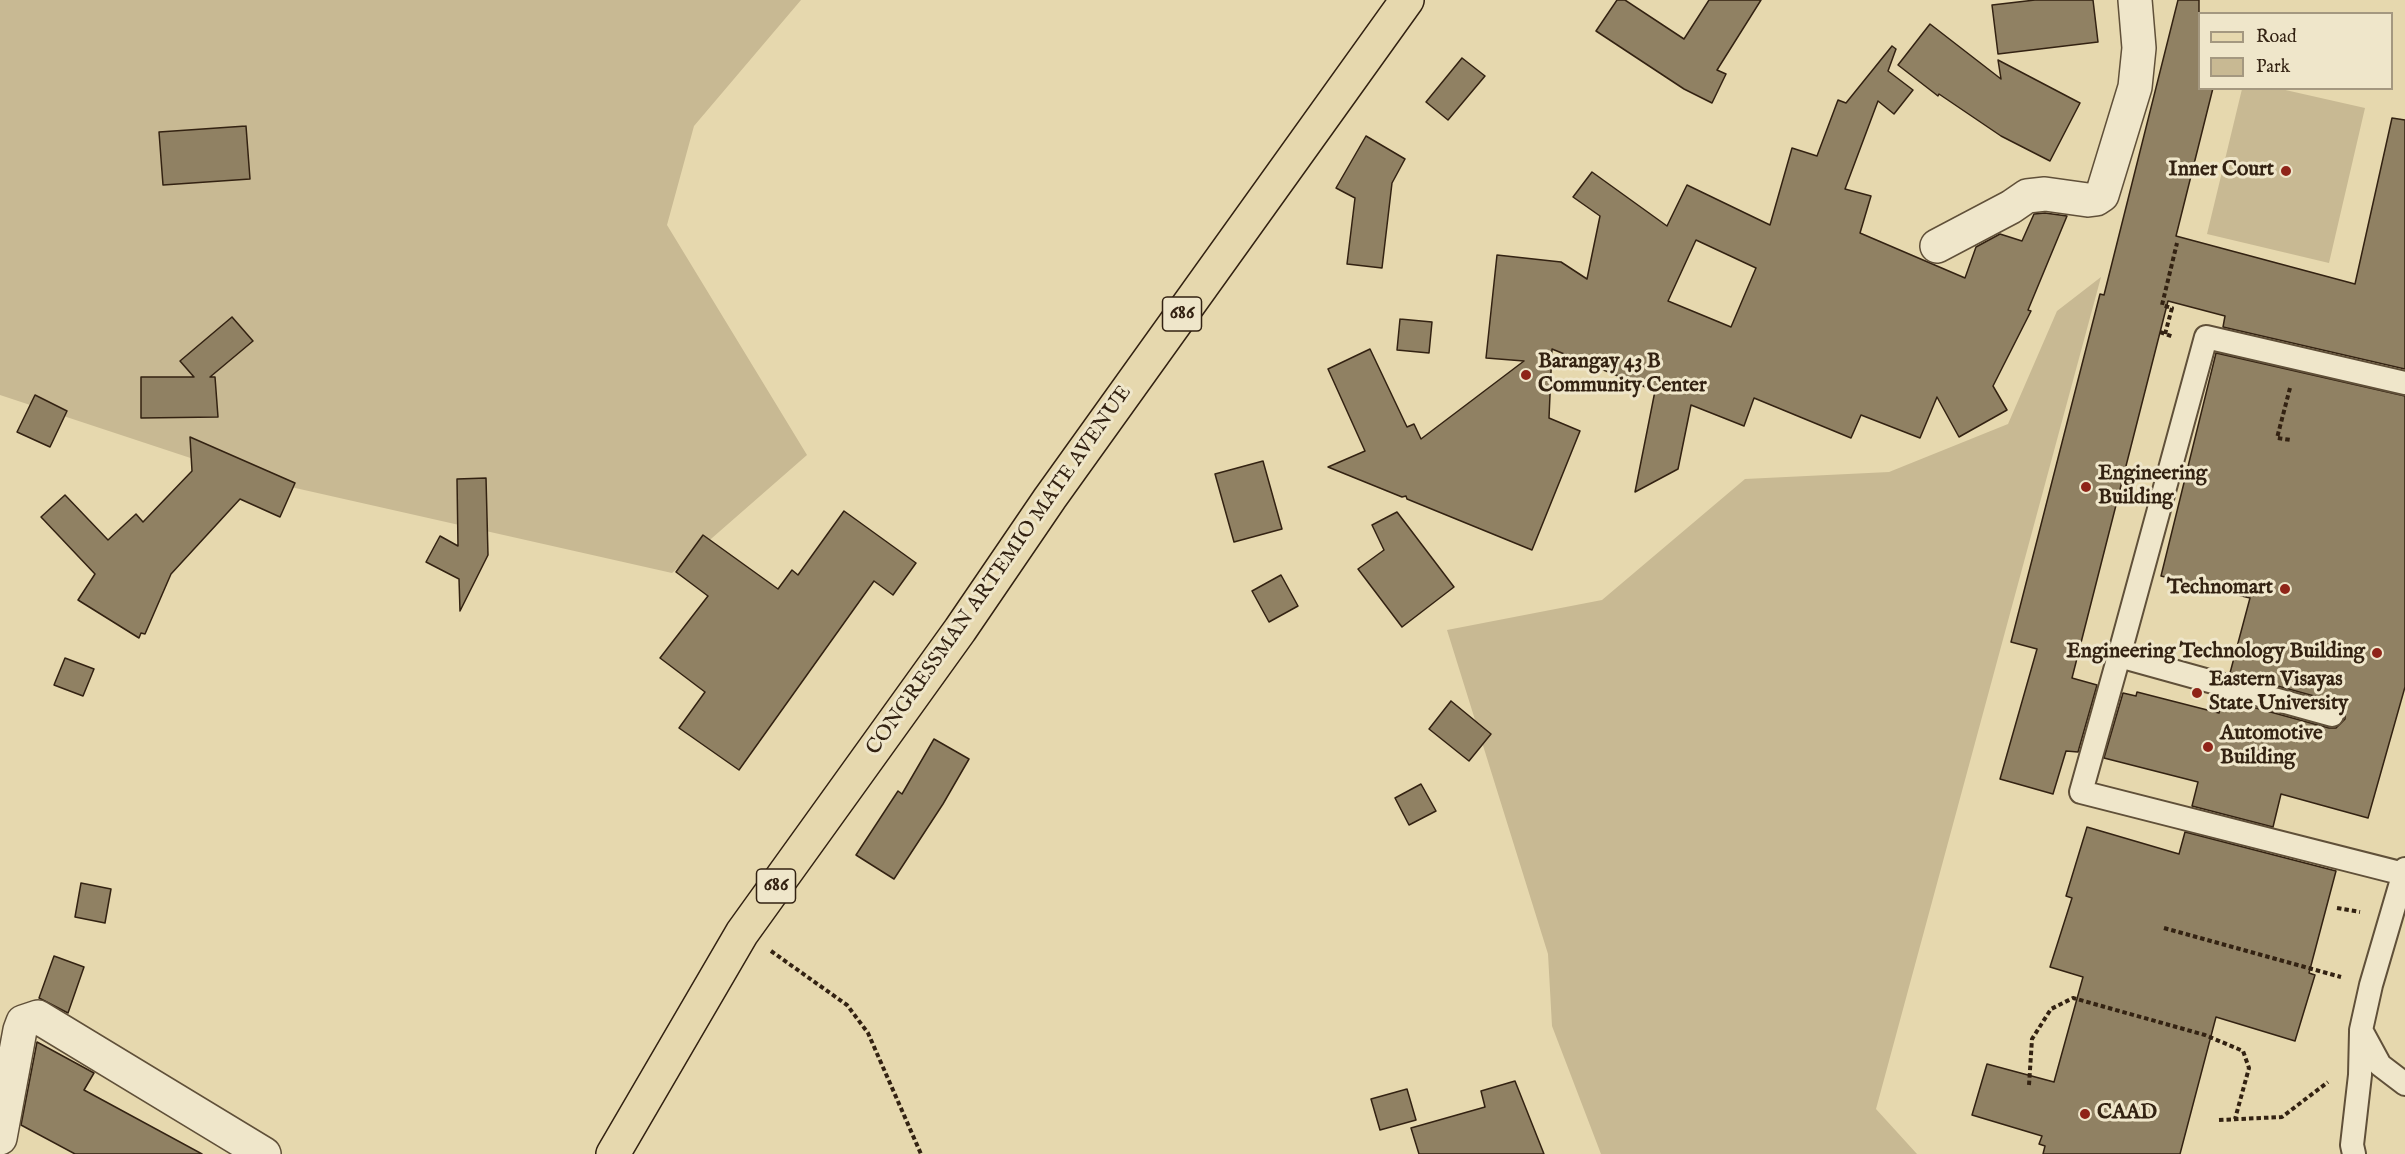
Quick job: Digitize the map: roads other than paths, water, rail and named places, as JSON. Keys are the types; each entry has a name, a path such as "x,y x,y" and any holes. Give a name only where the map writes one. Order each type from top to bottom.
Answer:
{"main road":[{"name":"CONGRESSMAN ARTEMIO MATE AVENUE","path":"613,1154 742,933 1407,0"}],"street":[{"path":"1937,246 2011,207 2027,196 2045,194 2088,200 2102,195 2135,87 2139,48 2135,0"},
{"path":"0,1138 20,1030 23,1022 39,1017 264,1154"}],"lane":[{"path":"2354,1154 2352,1145 2360,1075 2361,1030 2371,985 2404,872 2080,792 2206,337 2405,382"},
{"path":"2119,656 2332,715"},
{"path":"2361,1030 2380,1065 2405,1084"}],"place":[{"name":"Inner Court","path":"2286,171"},
{"name":"Barangay 43 B Community Center","path":"1526,375"},
{"name":"Engineering Building","path":"2086,487"},
{"name":"Technomart","path":"2285,589"},
{"name":"Engineering Technology Building","path":"2377,653"},
{"name":"Eastern Visayas State University","path":"2197,693"},
{"name":"Automotive Building","path":"2208,747"},
{"name":"CAAD","path":"2085,1114"}]}
